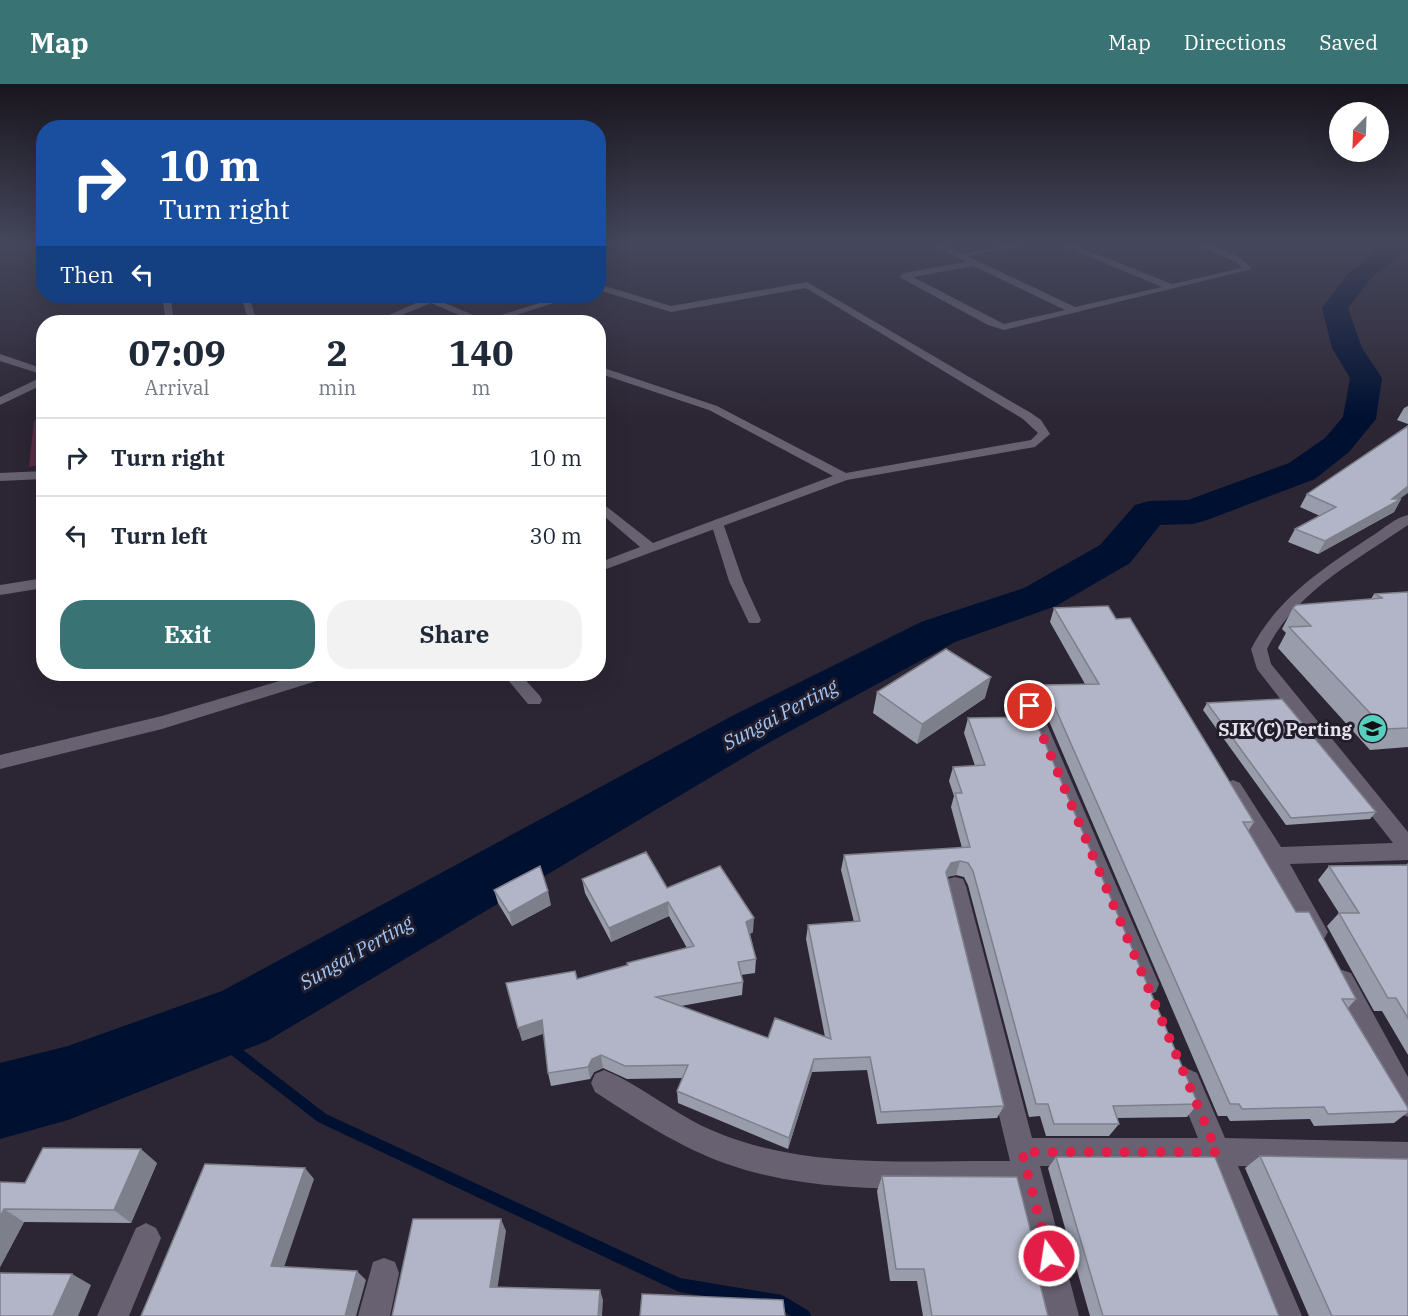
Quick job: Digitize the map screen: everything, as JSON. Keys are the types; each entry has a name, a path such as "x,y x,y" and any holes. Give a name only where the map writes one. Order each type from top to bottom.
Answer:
{"street":[{"path":"646,301 671,309 714,301"},
{"path":"606,565 844,477 1035,443 1044,434 1037,423 1027,416 835,301"},
{"path":"952,301 999,326 1014,325 1109,301"},
{"path":"1055,301 1073,310"},
{"path":"395,315 424,303"},
{"path":"438,303 466,315"},
{"path":"510,315 548,303"},
{"path":"0,357 14,364 36,370"},
{"path":"606,372 713,408 844,477"},
{"path":"606,376 611,374"},
{"path":"0,402 36,383"},
{"path":"0,477 36,475"},
{"path":"606,511 650,548"},
{"path":"1408,519 1301,595 1271,624 1258,649 1263,665 1408,849"},
{"path":"0,590 36,584"},
{"path":"0,762 212,711 300,681"},
{"path":"1030,706 1158,1011"},
{"path":"1220,767 1275,856 1408,1104"},
{"path":"1275,856 1408,849"},
{"path":"955,886 1063,1316"},
{"path":"1181,1065 1286,1316"},
{"path":"604,1083 700,1139 756,1159 799,1167 854,1171 1026,1164 1217,1152 1408,1156"},
{"path":"113,1316 146,1238"},
{"path":"374,1316 384,1273"}],"lane":[{"path":"717,523 736,582 754,620"},
{"path":"517,681 534,700"}],"shaded area":[{"path":"34,421 36,421 36,466 29,467"}],"building":[{"path":"1408,426 1408,486 1392,499 1401,499 1325,541 1295,529 1336,507 1307,494"},
{"path":"1408,592 1408,728 1385,729 1289,627 1311,626 1293,608 1296,605 1383,598 1374,594"},
{"path":"1108,606 1116,619 1130,618 1254,822 1243,822 1296,912 1309,912 1356,999 1342,999 1408,1111 1328,1114 1324,1107 1242,1109 1239,1104 1230,1104 1045,685 1099,684 1054,608"},
{"path":"946,649 991,677 922,724 877,692"},
{"path":"1282,699 1376,812 1291,818 1207,703"},
{"path":"1034,717 1198,1104 1113,1106 1119,1124 1054,1124 1048,1104 1036,1104 973,871 968,863 960,861 951,863 946,872 1004,1106 881,1112 870,1057 814,1059 789,1138 677,1091 688,1065 625,1066 601,1055 592,1059 588,1067 548,1073 542,1020 518,1028 506,983 575,971 577,979 628,965 627,963 694,946 668,902 609,928 582,879 646,852 667,888 720,866 754,918 746,922 756,959 738,962 743,982 656,997 768,1038 775,1018 831,1039 808,925 860,921 844,855 970,847 955,793 962,793 953,767 985,765 968,718"},
{"path":"1408,865 1408,1018 1396,998 1388,998 1339,913 1359,913 1329,866"},
{"path":"540,866 548,891 509,913 494,890"},
{"path":"43,1148 141,1149 114,1210 4,1209 0,1217 0,1182 25,1183"},
{"path":"1260,1156 1408,1159 1408,1316 1332,1316"},
{"path":"1056,1157 1215,1157 1279,1316 1103,1316"},
{"path":"205,1164 305,1168 271,1266 357,1271 345,1316 141,1316"},
{"path":"882,1176 1017,1177 1040,1268 1036,1268 1048,1316 932,1316 924,1269 896,1269"},
{"path":"413,1219 501,1219 490,1287 600,1290 598,1316 392,1316"},
{"path":"0,1273 72,1274 53,1316 0,1316"},
{"path":"642,1294 783,1300 785,1316 640,1316"}],"waterway":[{"name":"Sungai Perting","path":"0,1101 68,1083 242,1017 751,729 938,632 1040,597 1115,554 1149,513 1193,512 1302,471 1337,445 1359,419 1366,378 1347,348 1335,308 1340,301"},
{"path":"208,1030 322,1118 679,1285 782,1302 804,1316"}],"place":[{"name":"SJK (C) Perting","path":"1373,729"}],"route":[{"path":"1030,706 1217,1152 1022,1152 1049,1256"}]}
